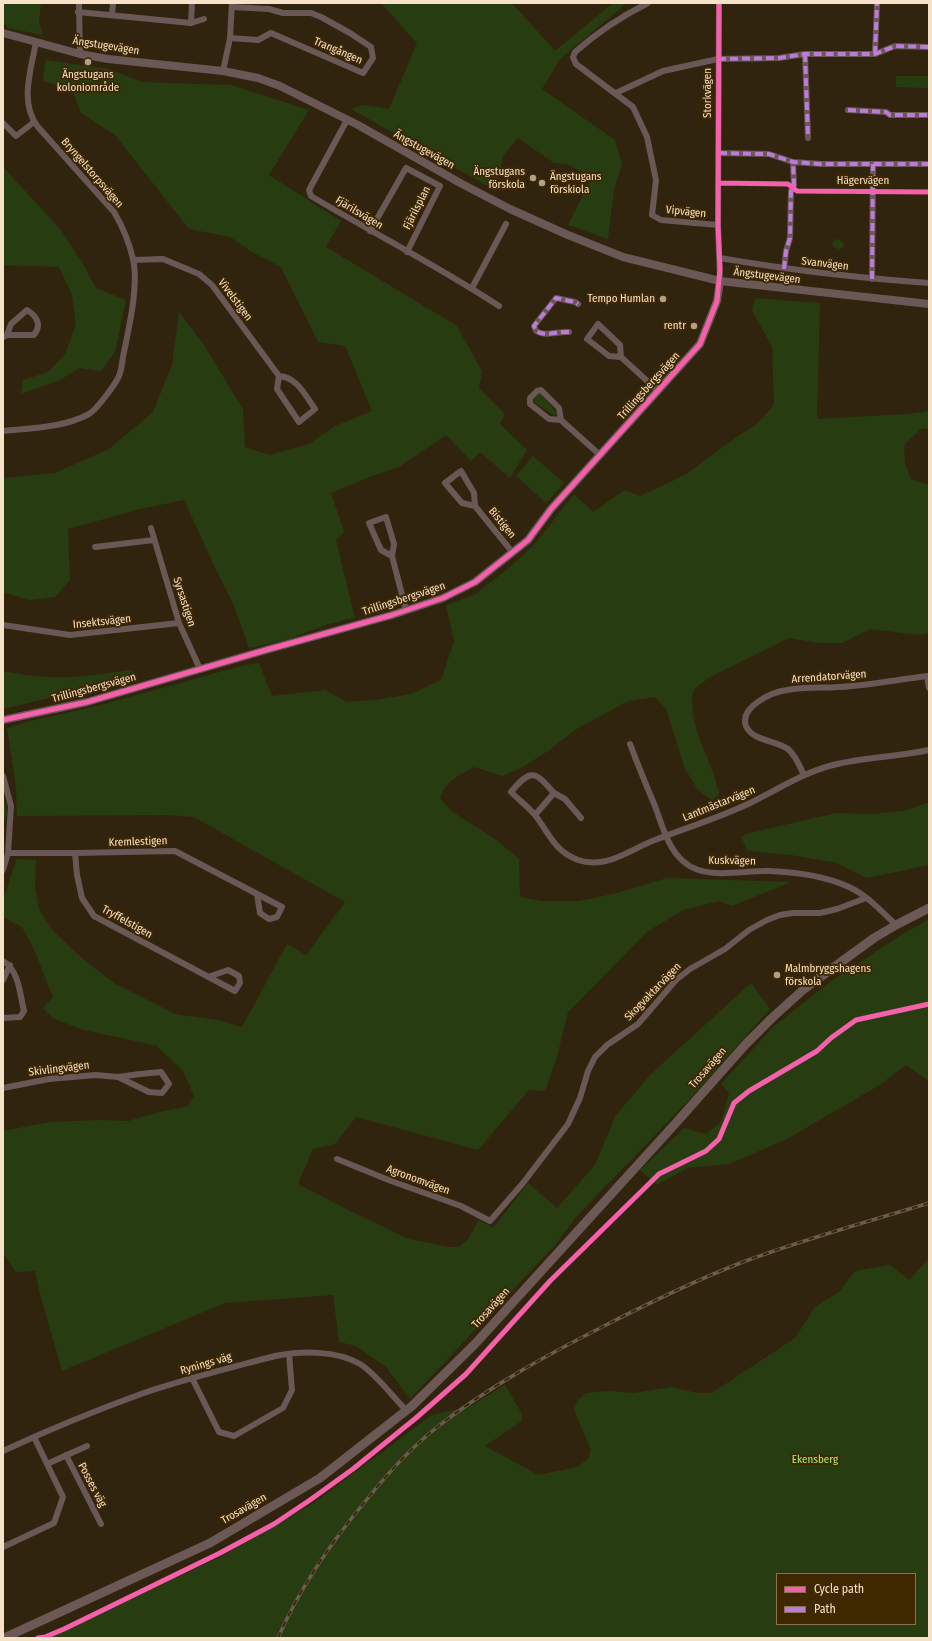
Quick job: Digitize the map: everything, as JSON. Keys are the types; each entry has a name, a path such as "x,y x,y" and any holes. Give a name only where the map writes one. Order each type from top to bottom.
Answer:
{"main road":[{"name":"Trosavägen","path":"4,1638 203,1546 320,1478 406,1410 475,1344 745,1045 773,1017 804,989 840,963 896,924 929,908"}],"street":[{"path":"79,3 80,54"},
{"path":"112,15 113,3"},
{"path":"191,23 192,3"},
{"path":"648,3 600,30 575,52 573,57 576,64 616,94 662,71 718,59"},
{"name":"Storkvägen","path":"719,3 718,225 720,281"},
{"path":"875,54 877,3"},
{"name":"Trangången","path":"223,71 230,38 232,5 269,9 283,13 311,13 350,33 371,47 373,58 363,73 271,33 258,40 230,38"},
{"path":"78,12 191,23 204,19"},
{"name":"Ängstugevägen","path":"3,33 80,54 108,59 223,71 258,78 280,86 347,120 489,198 568,235 623,256 720,281 929,304"},
{"name":"Bryngelstorpsvägen","path":"3,431 69,422 90,413 102,401 119,377 132,314 134,260 127,236 114,212 34,122 29,113 27,93 36,42"},
{"name":"Storkvägen","path":"718,59 780,58 805,54 875,54 895,46 929,46"},
{"path":"805,54 808,138"},
{"name":"Vipvägen","path":"616,94 633,107 647,137 656,180 652,215 661,220 718,225"},
{"path":"848,110 886,112 890,115 929,115"},
{"name":"Fjärilsvägen","path":"347,120 309,190 311,196 472,288 499,306"},
{"path":"3,124 16,136 34,122"},
{"path":"719,153 769,154 792,162 822,164 929,164"},
{"path":"784,269 786,251 790,238 791,191 794,185 792,162"},
{"name":"Hägervägen","path":"872,279 873,164"},
{"name":"Fjärilsplan","path":"370,231 406,168 440,186 407,252"},
{"path":"472,288 506,224"},
{"name":"Svanvägen","path":"720,258 784,269 872,279 929,283"},
{"name":"Vivelstigen","path":"134,260 163,259 199,274 212,285 279,376"},
{"name":"Trillingsbergsvägen","path":"3,720 87,702 406,610 443,598 475,582 528,540 552,509 657,390 700,344 717,301 720,281"},
{"path":"569,332 545,334 536,331 534,326 556,298 578,304"},
{"path":"27,310 33,314 38,322 38,330 34,335 5,336 11,324 27,310"},
{"path":"621,357 620,344 598,324 587,339 609,356 621,357 657,390"},
{"path":"279,376 287,377 296,382 315,410 299,422 277,389 279,376"},
{"path":"561,420 559,408 541,390 537,391 530,398 530,404 550,419 561,420 600,455"},
{"name":"Bistigen","path":"475,506 462,503 445,483 460,471 474,493 475,506 513,553"},
{"path":"392,556 381,550 369,523 386,516 394,544 392,556 406,610"},
{"name":"Syrsastigen","path":"152,528 154,540 179,623 200,669"},
{"path":"95,547 154,540"},
{"name":"Insektsvägen","path":"3,625 70,635 179,623"},
{"name":"Arrendatorvägen","path":"804,775 796,758 788,749 748,731 745,724 746,715 750,708 758,702 786,690 838,688 927,676 929,688"},
{"name":"Kuskvägen","path":"630,744 666,836 674,851 684,862 697,870 716,873 768,871 822,878 849,887 866,898 896,924"},
{"name":"Lantmästarvägen","path":"581,818 565,800 554,793 539,777 528,775 522,778 511,792 535,816 553,843 567,855 580,860 597,862 613,860 650,842 748,804 804,775 833,765 856,760 904,755 929,750"},
{"path":"3,776 11,806 8,853 3,870"},
{"path":"535,816 554,793"},
{"name":"Kremlestigen","path":"8,853 175,851 282,907 277,917 269,919 260,913 257,894"},
{"name":"Tryffelstigen","path":"75,853 77,875 82,898 94,916 208,977 235,991 240,983 239,976 228,970 208,977"},
{"name":"Skogvaktarvägen","path":"490,1221 523,1183 568,1124 580,1098 588,1071 595,1057 607,1045 638,1024 660,996 676,980 690,969 725,949 749,930 767,920 780,915 793,913 826,912 866,898"},
{"path":"3,961 10,965 14,972 24,1011 20,1017 3,1018"},
{"path":"3,980 10,965"},
{"name":"Skivlingvägen","path":"3,1088 49,1078 96,1075 118,1077 161,1072 169,1084 162,1093 149,1092 118,1077"},
{"name":"Agronomvägen","path":"337,1159 391,1182 461,1206 490,1221"},
{"path":"192,1378 219,1432 234,1436 283,1408 292,1390 289,1354"},
{"name":"Rynings väg","path":"3,1451 141,1394 192,1378 275,1356 289,1354 338,1355 361,1364 406,1410"},
{"path":"3,1547 54,1523 63,1497 34,1437"},
{"name":"Posses väg","path":"47,1464 87,1446"},
{"name":"Posses väg","path":"66,1456 101,1524"}],"green space":[{"path":"3,3 41,3 39,23 43,35 8,28 3,22"},
{"path":"381,3 512,3 555,51 613,3 627,3 560,59 542,89 615,140 622,164 614,190 608,239 568,225 592,177 567,164 554,163 518,138 503,156 500,173 491,188 351,109 363,105 389,109 417,43"},
{"path":"45,60 109,69 142,82 231,85 309,110 269,175 341,221 326,247 457,326 482,371 479,388 505,414 500,424 527,450 510,478 480,452 471,461 446,435 399,467 372,476 331,493 344,532 336,540 355,618 328,624 286,640 249,648 233,603 184,500 140,509 68,529 70,580 55,597 29,600 3,592 3,478 55,473 109,449 153,412 172,365 179,312 202,342 243,409 245,447 269,455 309,444 335,426 372,411 345,346 318,342 281,267 252,252 230,237 189,229 115,135 81,113 72,90 43,81"},
{"path":"896,76 929,76 929,88 896,87"},
{"path":"3,167 61,230 82,262 96,288 126,300 115,352 101,371 79,368 60,380 21,394 23,380 48,372 65,354 76,325 72,295 59,267 3,265"},
{"path":"836,239 841,240 844,246 840,249 835,248 832,243"},
{"path":"755,298 820,303 817,419 908,414 929,411 929,430 922,428 904,445 905,463 911,479 929,485 929,633 920,635 870,629 842,643 820,643 789,638 710,677 693,690 692,704 697,730 716,780 719,794 712,800 698,790 685,769 666,709 655,697 628,701 575,730 548,751 523,767 502,776 474,767 449,783 442,792 440,798 451,811 495,839 519,859 520,897 541,901 579,901 617,893 667,878 791,882 732,906 719,901 683,910 647,932 568,1012 557,1057 545,1091 529,1090 478,1150 356,1117 335,1144 313,1149 298,1184 409,1239 450,1247 459,1247 468,1239 479,1220 493,1228 528,1183 557,1208 595,1165 616,1115 650,1075 751,983 770,1009 689,1100 576,1217 556,1244 410,1399 386,1367 356,1346 339,1342 333,1295 225,1303 62,1371 35,1271 16,1272 3,1253 3,1131 49,1122 99,1120 128,1121 163,1111 187,1107 194,1096 183,1071 157,1046 80,1029 53,1018 43,1008 53,997 33,947 22,927 3,917 3,899 17,859 36,860 35,887 39,909 53,931 82,958 114,983 175,1014 218,1020 242,1027 287,944 306,955 345,902 194,817 167,815 17,816 16,787 7,728 26,722 101,705 241,666 259,663 272,696 325,690 347,702 374,700 411,694 441,680 454,641 446,605 474,595 510,567 534,545 574,494 593,512 625,490 640,496 685,475 758,423 774,405 772,347 752,310"},
{"path":"541,394 557,413 556,415 553,415 534,402 536,396"},
{"path":"533,456 564,483 546,503 516,476"},
{"path":"127,670 134,672 134,675 129,679 3,709 3,671 35,676 65,677 95,675"},
{"path":"3,801 5,801 7,813 3,826"},
{"path":"929,802 929,865 867,878 837,863 791,855 748,851 741,837 749,833 836,813 872,814 904,811"},
{"path":"929,919 929,1081 906,1065 878,1086 787,1139 729,1164 687,1168 657,1185 640,1170 684,1128 706,1134 721,1122 729,1093 721,1084 773,1027 830,982 898,937"},
{"name":"Ekensberg","path":"929,1258 929,1638 48,1638 220,1557 312,1504 432,1415 471,1406 505,1385 522,1414 522,1421 485,1446 538,1475 577,1467 588,1459 591,1450 574,1410 577,1401 586,1393 609,1391 634,1393 672,1387 697,1393 712,1393 795,1338 815,1307 839,1292 855,1271 890,1265 909,1280"}],"railway":[{"path":"278,1638 296,1601 318,1565 355,1514 400,1461 436,1428 476,1399 518,1372 562,1348 640,1308 708,1276 789,1246 929,1203"}],"marked path":[{"path":"875,54 877,3"},
{"path":"718,59 779,58 805,54 875,54 895,46 929,47"},
{"path":"805,54 808,138"},
{"path":"848,110 886,112 890,115 929,115"},
{"path":"719,153 769,154 793,162 821,164 929,164"},
{"path":"784,269 786,251 790,238 791,191 794,185 793,162"},
{"path":"872,279 873,164"},
{"path":"569,332 544,334 536,331 534,326 556,298 578,304"}],"cycle path":[{"path":"3,720 87,702 392,615 443,598 475,582 528,540 551,509 700,344 717,301 720,269 718,225 719,3"},
{"path":"718,183 788,184 797,191 929,192"},
{"path":"38,1638 45,1637 64,1629 220,1553 274,1524 310,1500 353,1469 416,1418 466,1374 550,1281 659,1174 706,1151 719,1139 734,1103 749,1091 817,1051 831,1038 856,1020 929,1004"}],"place":[{"name":"Ängstugans koloniområde","path":"88,62"},
{"name":"Ängstugans förskola","path":"533,178"},
{"name":"Ängstugans förskiola","path":"542,183"},
{"name":"Tempo Humlan","path":"663,299"},
{"name":"rentr","path":"694,326"},
{"name":"Malmbryggshagens förskola","path":"777,975"}]}
